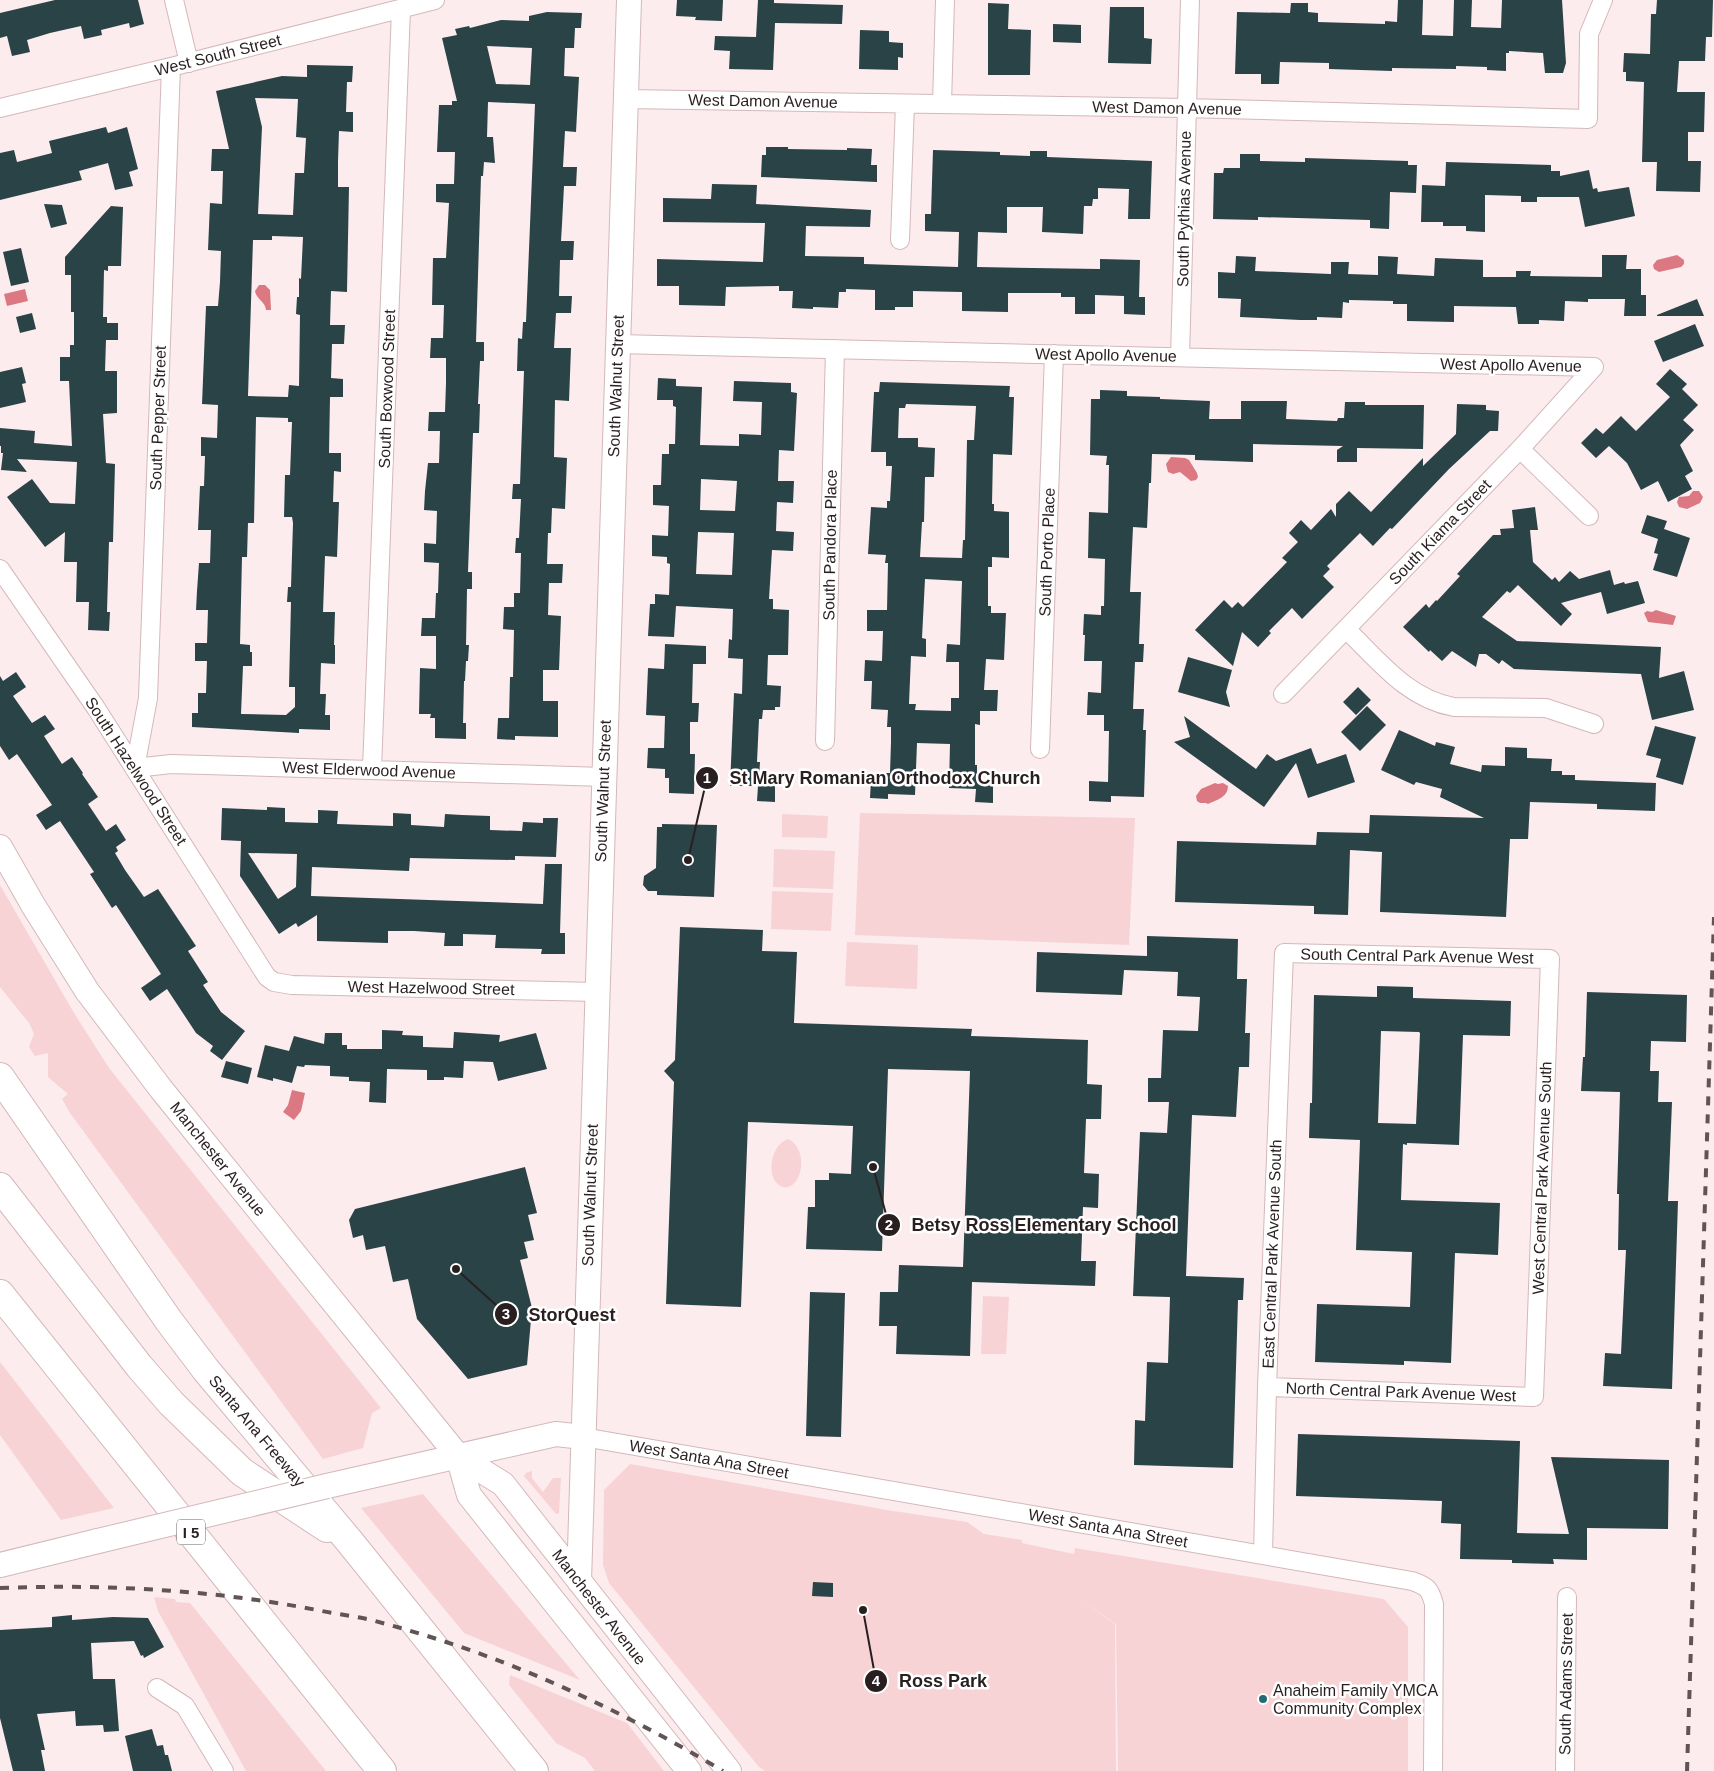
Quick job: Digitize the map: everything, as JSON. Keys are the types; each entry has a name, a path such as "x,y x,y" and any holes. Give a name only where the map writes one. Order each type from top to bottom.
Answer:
{"highway":[{"name":"Santa Ana Freeway","path":"0,1077 190,1349 350,1542 534,1771"},
{"path":"0,1187 139,1366 171,1402 242,1472 350,1542"},
{"name":"I 5","path":"0,1294 382,1771"}],"street":[{"path":"174,0 189,62"},
{"name":"West South Street","path":"0,108 435,0"},
{"name":"South Walnut Street","path":"579,1581 629,0"},
{"path":"942,104 945,0"},
{"name":"South Pythias Avenue","path":"1180,357 1190,0"},
{"name":"West Damon Avenue","path":"626,99 1186,108 1588,119 1589,34 1603,0"},
{"name":"South Boxwood Street","path":"372,770 401,9"},
{"name":"South Pepper Street","path":"135,768 148,698 171,67"},
{"path":"900,240 905,104"},
{"name":"West Apollo Avenue","path":"617,344 1594,367"},
{"name":"South Pandora Place","path":"825,741 835,349"},
{"name":"South Porto Place","path":"1040,749 1054,354"},
{"name":"South Kiama Street","path":"1284,694 1520,449 1594,367"},
{"path":"1520,449 1589,516"},
{"name":"South Hazelwood Street","path":"0,568 96,708 267,977"},
{"path":"1346,630 1407,688 1428,700 1454,707 1546,708 1594,724"},
{"name":"West Elderwood Avenue","path":"135,768 171,764 604,777"},
{"name":"Manchester Avenue","path":"0,847 33,905 87,991 161,1089 458,1456 503,1484 729,1771"},
{"name":"South Central Park Avenue West","path":"1284,953 1550,959"},
{"name":"East Central Park Avenue South","path":"1263,1554 1267,1387 1284,953"},
{"name":"West Central Park Avenue South","path":"1534,1397 1550,959"},
{"name":"West Hazelwood Street","path":"267,977 274,982 292,985 597,992"},
{"name":"North Central Park Avenue West","path":"1267,1387 1534,1397"},
{"name":"West Santa Ana Street","path":"0,1565 379,1474 556,1434 583,1436 1263,1554 1412,1581 1425,1586 1431,1594 1434,1604 1433,1771"},
{"name":"Manchester Avenue","path":"458,1456 469,1496 689,1771"},
{"name":"South Adams Street","path":"1565,1771 1567,1597"},
{"path":"157,1688 185,1706 224,1771"}],"shaded area":[{"path":"1677,255 1684,260 1684,264 1681,267 1659,272 1654,269 1653,265 1657,260"},
{"path":"259,285 265,285 270,290 271,310 266,310 256,294 255,291"},
{"path":"25,289 28,301 7,306 4,294"},
{"path":"1171,457 1189,460 1197,473 1198,477 1196,480 1191,481 1180,472 1173,474 1168,472 1166,464"},
{"path":"1693,491 1699,491 1703,497 1700,503 1687,509 1679,507 1677,502 1679,497 1689,496"},
{"path":"1656,610 1676,616 1673,625 1648,622 1644,613"},
{"path":"1215,783 1223,783 1228,786 1226,793 1208,804 1197,801 1196,796 1201,789"},
{"path":"860,813 1135,818 1129,945 855,935"},
{"path":"782,814 828,816 827,838 782,837"},
{"path":"774,849 835,851 833,889 773,887"},
{"path":"0,885 74,1013 109,1068 381,1408 372,1413 363,1448 323,1459 70,1113 62,1099 68,1094 48,1077 48,1053 35,1056 29,1047 34,1034 29,1023 0,987"},
{"path":"772,891 833,893 831,931 771,929"},
{"path":"847,942 918,945 917,989 845,986"},
{"path":"292,1090 305,1093 301,1111 294,1120 283,1112 288,1105"},
{"path":"788,1139 795,1144 799,1151 801,1168 795,1183 783,1187 777,1184 774,1178 772,1163 777,1148"},
{"path":"983,1296 1009,1297 1006,1354 981,1354"},
{"path":"0,1362 114,1508 61,1520 0,1435"},
{"path":"630,1464 887,1510 967,1522 984,1534 1022,1540 1022,1543 1074,1554 1075,1548 1384,1599 1408,1627 1408,1771 1118,1771 1116,1624 1075,1596 1115,1624 1116,1771 765,1771 759,1767 609,1583 603,1565 604,1490"},
{"path":"532,1471 532,1478 543,1492 553,1478 561,1478 559,1513 556,1514 524,1476"},
{"path":"423,1494 580,1680 464,1633 361,1508"},
{"path":"154,1597 190,1603 326,1771 246,1771 158,1611"},
{"path":"510,1675 627,1723 664,1771 595,1771 585,1758 556,1743 509,1685"}],"building":[{"path":"55,0 138,0 144,24 130,28 129,23 101,30 102,35 84,39 81,26 50,33 27,40 30,52 12,56 7,36 0,38 0,13"},
{"path":"677,0 723,0 722,21 695,20 696,17 676,16"},
{"path":"758,0 774,0 774,3 843,5 842,24 775,23 773,70 729,69 730,51 714,50 715,36 756,37"},
{"path":"1398,0 1423,0 1422,35 1453,36 1454,0 1472,0 1471,27 1501,28 1502,0 1562,0 1566,63 1563,73 1545,73 1543,53 1509,51 1509,53 1506,53 1506,71 1487,70 1487,67 1456,66 1456,69 1392,68 1392,71 1329,69 1329,63 1280,62 1279,84 1261,84 1261,74 1235,74 1237,12 1290,13 1291,3 1308,3 1308,12 1318,13 1318,22 1385,24 1385,21 1397,22"},
{"path":"1657,0 1713,0 1712,37 1706,37 1705,61 1679,61 1677,92 1705,92 1704,132 1688,132 1688,161 1701,161 1700,192 1656,191 1657,162 1642,162 1644,82 1626,81 1626,72 1623,72 1624,53 1650,54 1651,14 1656,14"},
{"path":"988,3 1009,4 1008,29 1031,30 1030,75 988,75"},
{"path":"1110,7 1144,7 1144,38 1152,39 1151,64 1108,63"},
{"path":"547,12 582,13 581,28 575,28 574,48 565,48 564,76 579,77 576,132 565,131 563,167 577,167 576,186 564,186 561,241 574,241 573,260 560,260 559,296 572,296 571,313 556,313 554,348 571,348 569,401 555,400 554,457 567,458 565,509 552,508 551,533 548,533 547,564 563,564 562,583 549,583 548,615 561,616 559,670 543,670 543,701 558,701 558,737 515,736 515,740 497,739 498,718 509,718 510,677 513,677 514,630 503,629 504,607 514,607 514,593 520,593 521,553 515,553 516,538 519,538 521,499 512,499 513,484 520,484 524,371 517,371 518,338 522,339 523,322 526,322 535,104 488,102 487,137 493,137 495,163 484,162 483,176 481,176 476,342 484,342 484,361 480,361 479,433 473,433 468,572 472,572 472,589 467,589 466,645 469,645 464,681 463,723 466,723 466,739 435,738 435,718 430,718 431,714 419,714 420,668 436,669 436,636 421,636 422,618 435,618 436,593 438,593 439,563 424,562 424,543 436,544 437,511 424,510 428,463 439,463 440,431 428,431 429,412 445,412 446,383 446,358 430,358 431,338 443,338 444,305 432,305 433,258 446,258 449,203 436,202 436,184 454,184 455,152 437,152 439,105 452,105 452,101 457,101 442,38 457,35 455,29 469,26 470,28 501,20 529,21 529,16","holes":["487,46 532,48 530,85 496,84"]},
{"path":"1053,24 1081,25 1081,43 1053,42"},
{"path":"860,30 889,31 889,42 903,43 903,58 898,57 898,70 859,69"},
{"path":"307,65 353,66 352,82 347,82 346,112 353,112 353,132 339,131 338,161 338,187 349,187 347,292 331,291 330,325 345,325 344,344 332,344 331,378 343,379 343,397 330,397 329,453 341,453 341,472 334,471 333,502 339,502 337,557 325,556 323,612 335,612 335,664 321,663 320,694 326,694 325,715 330,715 330,730 299,729 299,733 192,727 192,713 198,713 198,693 206,693 207,661 195,661 195,643 207,643 208,610 196,610 199,563 210,563 211,530 198,530 200,486 204,486 205,456 201,456 201,437 217,438 218,405 202,404 206,306 218,306 220,282 221,251 208,250 210,203 222,204 223,171 211,171 212,149 229,149 216,91 282,76 307,77","holes":["255,98 298,99 296,137 306,138 304,173 295,173 293,215 258,214 262,127","272,236 303,237 301,279 299,278 299,297 297,297 296,314 300,315 299,386 289,385 288,397 248,396 253,240 272,240","256,417 288,418 288,422 292,422 290,475 285,475 284,517 292,517 293,523 291,587 288,587 287,602 291,602 289,687 295,687 295,707 286,715 241,714 243,666 252,666 250,645 240,644 242,557 247,557 248,523 254,523"]},
{"path":"106,127 108,133 127,127 138,169 129,172 133,186 115,190 108,163 79,171 82,180 0,200 0,153 14,150 17,162 52,153 49,141"},
{"path":"766,147 788,147 788,149 872,149 871,165 877,165 877,182 761,177 762,155 766,155"},
{"path":"933,150 1000,152 1000,155 1030,156 1030,151 1047,151 1047,157 1152,161 1150,219 1128,219 1129,189 1098,188 1098,199 1093,199 1092,206 1084,206 1083,234 1042,232 1043,207 1007,207 1007,233 978,232 977,267 1100,269 1100,259 1140,260 1139,297 1145,297 1145,315 1124,314 1124,296 1095,295 1095,314 1075,314 1075,297 1061,297 1061,293 1008,293 1008,312 962,311 962,292 913,291 913,307 895,307 895,310 875,310 875,290 846,289 846,292 839,292 838,308 813,307 813,309 792,308 793,291 779,291 779,286 726,287 725,306 679,305 679,286 657,286 657,259 763,262 765,223 663,222 663,198 711,199 712,184 757,185 756,204 871,210 870,227 806,226 805,256 864,257 864,264 958,267 959,232 925,231 925,214 931,214"},
{"path":"1240,154 1260,154 1260,161 1305,162 1305,158 1408,161 1408,165 1417,165 1416,193 1390,192 1389,229 1370,228 1370,220 1258,217 1258,220 1213,219 1214,173 1223,173 1224,168 1240,168"},
{"path":"1446,162 1551,165 1551,171 1560,171 1560,176 1589,170 1593,189 1597,188 1598,192 1629,187 1635,216 1585,227 1579,197 1537,197 1537,202 1521,202 1521,196 1485,195 1485,232 1466,231 1466,226 1443,226 1443,222 1421,222 1422,185 1445,186"},
{"path":"44,204 62,205 67,224 51,228"},
{"path":"111,206 123,207 121,266 108,266 108,271 104,270 103,317 107,317 107,323 118,323 118,340 106,340 105,371 117,371 117,413 103,414 106,463 115,464 113,542 109,542 107,612 110,612 109,631 88,630 89,602 76,602 77,562 64,562 65,532 45,547 7,497 32,479 50,503 75,504 77,462 17,459 27,472 1,470 3,453 1,453 0,446 0,428 35,431 34,443 72,446 69,381 60,381 60,357 70,357 70,345 74,345 74,312 71,312 71,275 65,275 65,257"},
{"path":"21,248 29,282 11,286 3,252"},
{"path":"1602,255 1627,255 1626,269 1641,269 1641,295 1646,295 1646,316 1624,316 1625,299 1588,299 1588,302 1565,301 1564,321 1539,320 1539,324 1518,324 1516,307 1454,306 1454,322 1407,321 1407,304 1393,304 1393,301 1349,300 1349,303 1343,302 1342,318 1317,317 1317,320 1300,320 1240,317 1241,299 1218,298 1218,272 1235,273 1236,256 1256,257 1255,271 1331,274 1331,262 1349,262 1348,274 1378,275 1378,256 1398,257 1397,274 1434,276 1435,258 1483,260 1483,277 1516,277 1516,271 1531,271 1530,276 1602,277"},
{"path":"1697,299 1704,316 1657,316 1657,315"},
{"path":"32,313 36,329 20,333 16,317"},
{"path":"1695,324 1704,346 1663,362 1654,341"},
{"path":"22,367 26,383 22,384 26,402 0,408 0,372"},
{"path":"1670,369 1687,384 1682,389 1698,405 1683,420 1694,430 1680,445 1693,471 1685,476 1692,489 1668,502 1658,481 1641,490 1627,463 1609,446 1596,458 1581,443 1596,428 1603,434 1621,416 1636,431 1670,397 1656,384"},
{"path":"658,378 676,379 676,386 702,387 700,445 739,446 739,434 761,435 762,402 733,401 734,381 791,383 791,392 797,393 794,451 779,450 778,481 794,481 793,503 777,502 776,531 794,532 793,551 772,550 769,599 773,599 773,609 789,610 788,655 768,655 767,685 781,686 780,707 775,707 775,710 763,710 762,719 759,719 757,762 760,762 759,779 775,780 775,802 757,801 758,786 730,786 734,693 742,694 743,659 728,658 729,639 732,640 733,609 676,606 674,637 648,636 650,604 655,604 655,594 669,595 670,564 667,563 667,557 652,556 652,535 668,536 669,506 653,505 653,485 661,485 662,454 669,454 669,444 675,444 676,407 673,406 673,400 657,400","holes":["701,479 737,481 735,511 700,510","698,532 734,533 732,575 696,574"]},
{"path":"880,382 1010,386 1009,397 1014,397 1012,455 993,454 992,504 994,504 994,511 1009,512 1009,558 992,557 992,567 988,567 988,606 991,606 991,613 1006,613 1004,660 986,659 984,690 998,690 997,711 980,711 980,725 975,724 977,783 993,783 993,803 975,802 976,789 949,788 950,744 917,743 915,795 888,794 888,799 870,798 871,779 886,779 886,773 890,773 891,742 891,727 887,727 888,710 871,709 872,681 864,681 865,660 882,661 883,631 867,631 867,610 887,610 888,563 885,563 886,555 868,554 871,507 887,508 887,501 890,501 892,466 886,466 886,452 871,452 874,392 879,392","holes":["906,404 976,406 974,440 967,440 965,540 963,540 962,558 920,557 922,522 924,522 925,477 934,477 935,448 918,447 918,438 898,438 899,408 905,408","925,579 962,581 960,645 947,644 946,662 959,662 959,698 951,698 951,711 915,710 916,704 909,704 911,656 926,657 926,639 922,638"]},
{"path":"1100,390 1127,391 1127,396 1210,401 1209,419 1241,419 1241,401 1287,401 1286,419 1337,421 1338,418 1344,418 1345,402 1365,402 1365,405 1424,405 1423,449 1357,448 1357,462 1337,462 1337,450 1343,446 1253,444 1253,462 1195,460 1195,455 1152,454 1147,528 1133,527 1130,592 1141,592 1139,644 1144,644 1143,662 1135,662 1133,709 1144,709 1143,730 1146,730 1144,797 1111,796 1111,802 1089,801 1089,781 1108,782 1109,731 1104,731 1104,715 1087,715 1088,692 1101,693 1102,661 1084,661 1085,635 1083,635 1084,614 1101,615 1101,606 1104,606 1105,559 1088,558 1089,512 1108,513 1109,465 1106,465 1107,456 1090,455 1091,399 1100,399"},
{"path":"1457,404 1486,405 1486,410 1499,411 1498,431 1490,431 1449,469 1392,529 1390,528 1373,546 1360,533 1327,566 1330,569 1323,576 1334,587 1302,619 1292,608 1269,631 1271,633 1258,647 1242,632 1233,666 1195,630 1224,600 1232,608 1238,602 1243,607 1287,562 1282,558 1298,542 1289,533 1301,520 1311,530 1331,509 1336,517 1336,504 1349,491 1371,512 1423,458 1423,466 1456,434"},
{"path":"1535,507 1538,530 1530,530 1533,562 1552,580 1555,577 1559,582 1570,571 1579,579 1610,570 1614,585 1638,581 1645,603 1607,614 1601,592 1561,603 1572,614 1561,626 1518,585 1510,593 1507,591 1482,617 1517,641 1661,647 1659,678 1684,671 1694,710 1652,720 1641,674 1514,669 1502,660 1499,664 1486,654 1479,654 1476,667 1452,651 1442,661 1430,650 1429,652 1403,627 1426,604 1429,608 1437,601 1460,576 1457,574 1493,535 1501,535 1500,529 1514,528 1512,510"},
{"path":"1647,515 1667,521 1664,529 1690,538 1677,577 1653,570 1658,554 1654,553 1658,539 1641,533"},
{"path":"665,644 706,646 706,664 693,664 692,703 699,703 698,722 690,722 690,754 695,754 694,794 669,793 669,778 665,778 665,769 647,768 648,748 664,748 665,716 646,715 648,668 664,669"},
{"path":"1188,657 1232,670 1226,692 1230,707 1178,692"},
{"path":"16,672 26,687 13,696 32,723 45,715 55,729 44,736 62,764 72,757 83,773 98,797 88,804 106,831 116,824 126,840 116,847 118,851 115,853 125,870 144,897 158,889 196,946 188,951 208,982 203,985 221,1012 245,1031 222,1060 210,1051 213,1046 196,1033 167,989 150,1001 141,988 161,974 116,905 112,908 90,874 94,872 60,821 46,830 36,815 52,805 17,754 9,760 0,746 0,676 3,681"},
{"path":"1358,687 1371,700 1356,715 1343,702"},
{"path":"1367,706 1386,725 1360,751 1341,732"},
{"path":"1184,716 1256,769 1267,754 1276,761 1311,748 1317,764 1346,754 1355,782 1308,798 1296,763 1264,807 1174,742 1190,737"},
{"path":"1655,726 1696,737 1683,785 1656,777 1661,759 1646,755"},
{"path":"1399,730 1435,746 1436,742 1455,747 1450,764 1481,772 1482,765 1505,766 1505,747 1527,748 1527,758 1552,759 1551,771 1562,771 1562,775 1575,775 1575,780 1656,783 1655,811 1597,809 1597,804 1530,802 1528,839 1510,839 1506,917 1380,912 1382,852 1350,850 1348,915 1314,914 1314,906 1175,902 1177,841 1316,845 1317,832 1369,833 1370,815 1484,818 1440,797 1442,789 1416,782 1414,785 1381,770"},
{"path":"267,807 285,808 285,822 318,823 318,810 338,811 337,824 393,826 393,813 411,814 411,825 444,827 445,814 490,816 490,830 522,831 523,822 543,823 543,818 558,818 556,857 515,856 515,860 410,858 409,871 312,867 311,896 543,904 545,864 562,864 560,933 565,933 565,954 541,954 542,949 495,948 496,935 463,934 463,946 444,946 445,933 414,931 388,931 388,943 317,941 317,915 298,927 296,923 279,934 240,876 241,841 221,840 222,808 267,810","holes":["248,853 297,854 296,887 278,899"]},
{"path":"662,824 717,825 714,897 657,895 657,891 648,891 643,885 644,876 656,868 657,827 662,827"},
{"path":"680,927 763,930 762,951 797,952 794,1023 972,1029 971,1036 1088,1040 1087,1084 1102,1085 1101,1119 1086,1119 1084,1173 1099,1174 1098,1208 1083,1207 1081,1261 1096,1261 1095,1286 972,1282 970,1356 896,1354 897,1326 879,1326 880,1292 898,1292 899,1265 963,1267 970,1071 888,1069 882,1251 806,1249 808,1207 815,1207 815,1180 829,1180 829,1173 851,1174 853,1126 748,1122 741,1307 666,1304 674,1082 664,1071 675,1060"},
{"path":"1147,936 1238,939 1237,979 1247,979 1245,1033 1250,1033 1249,1067 1239,1067 1236,1117 1192,1115 1186,1276 1244,1278 1243,1300 1238,1300 1233,1468 1134,1465 1135,1420 1145,1421 1147,1362 1168,1363 1170,1297 1133,1296 1140,1132 1167,1133 1169,1102 1148,1102 1148,1078 1161,1078 1163,1030 1198,1031 1200,997 1177,996 1178,972 1124,970 1122,995 1036,992 1037,952 1147,956"},
{"path":"1377,986 1413,987 1413,998 1511,1001 1510,1036 1463,1035 1459,1145 1403,1144 1401,1200 1500,1203 1498,1255 1455,1253 1451,1363 1404,1361 1404,1365 1315,1362 1317,1304 1410,1307 1412,1252 1356,1250 1360,1140 1309,1138 1310,1103 1312,1103 1314,995 1377,997","holes":["1381,1031 1419,1032 1416,1124 1378,1123"]},
{"path":"1587,992 1687,995 1686,1042 1651,1041 1650,1071 1659,1071 1658,1102 1672,1102 1668,1201 1678,1201 1672,1389 1603,1386 1605,1353 1621,1354 1626,1250 1618,1250 1619,1194 1617,1194 1620,1092 1581,1091 1583,1057 1585,1057"},
{"path":"382,1030 403,1031 402,1035 423,1036 423,1047 453,1048 454,1032 500,1035 499,1042 536,1033 547,1069 498,1081 493,1062 464,1061 463,1078 444,1077 444,1080 427,1080 427,1070 387,1069 386,1103 369,1102 370,1082 349,1081 349,1077 330,1076 330,1066 297,1066 292,1083 273,1078 273,1081 257,1077 265,1045 289,1051 294,1036 324,1044 325,1033 342,1033 342,1045 347,1045 347,1049 382,1049"},
{"path":"226,1061 252,1068 248,1084 221,1077"},
{"path":"525,1167 537,1213 528,1215 534,1240 524,1242 528,1258 520,1260 532,1308 527,1365 468,1379 417,1319 408,1279 393,1282 385,1246 366,1250 363,1235 353,1238 349,1220 355,1209"},
{"path":"810,1292 845,1293 841,1437 806,1436"},
{"path":"1298,1434 1520,1441 1517,1533 1569,1534 1551,1457 1669,1460 1668,1529 1587,1528 1587,1560 1553,1559 1554,1564 1512,1563 1512,1560 1460,1559 1461,1524 1441,1523 1442,1501 1296,1496"},
{"path":"813,1582 833,1583 833,1597 812,1596"},
{"path":"72,1615 72,1620 113,1617 148,1618 164,1647 144,1658 143,1655 141,1656 134,1641 91,1643 93,1679 115,1679 119,1731 104,1732 103,1725 76,1726 75,1711 37,1714 45,1750 41,1750 45,1771 13,1771 0,1718 0,1630 52,1627 52,1617"},
{"path":"152,1729 157,1746 163,1745 165,1755 168,1755 172,1771 133,1771 125,1736"}],"railway":[{"path":"1687,1771 1714,917"},
{"path":"0,1588 81,1587 202,1593 282,1604 367,1619 460,1647 506,1663 551,1682 638,1723 723,1771"}],"place":[{"name":"St Mary Romanian Orthodox Church","path":"688,860"},
{"name":"Betsy Ross Elementary School","path":"873,1167"},
{"name":"StorQuest","path":"456,1269"},
{"name":"Ross Park","path":"863,1610"},
{"name":"Anaheim Family YMCA Community Complex","path":"1263,1699"}]}
